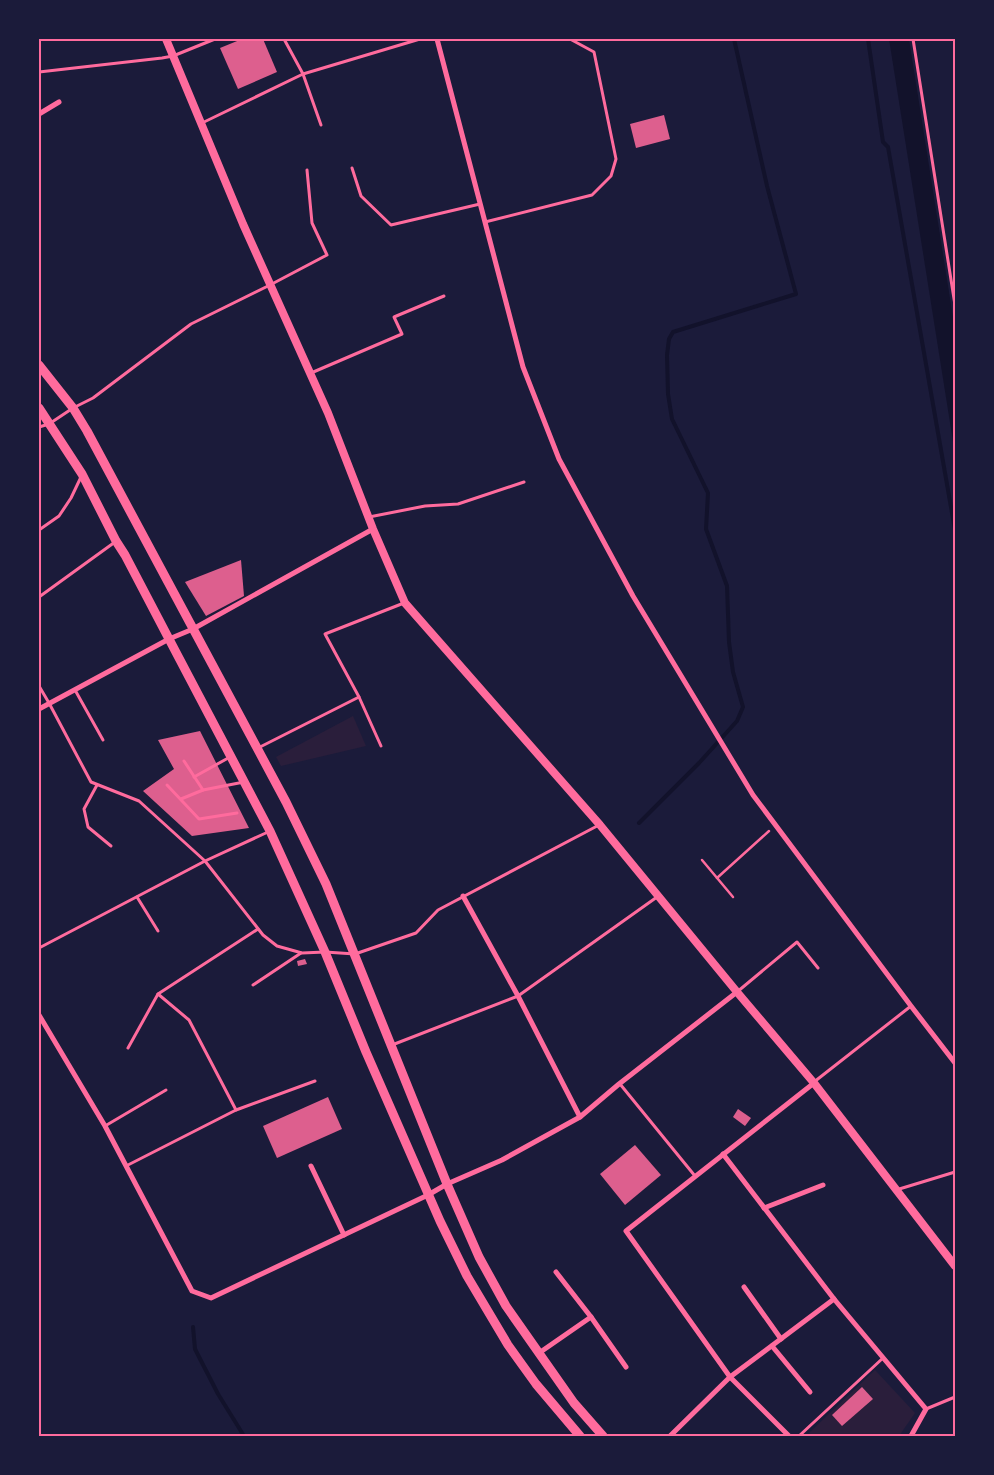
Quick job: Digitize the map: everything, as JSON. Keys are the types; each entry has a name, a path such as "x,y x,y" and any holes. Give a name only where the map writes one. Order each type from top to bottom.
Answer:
{"main road":[{"path":"39,365 73,408 147,541 286,802 322,876 479,1258 506,1306 574,1403 603,1436"},
{"path":"39,408 82,474 270,832 325,952 428,1195 467,1276 508,1345 536,1384 580,1436"}],"street":[{"path":"166,39 243,224 328,413 373,529 405,603 600,825 814,1083 955,1266"},
{"path":"437,39 523,367 559,458 633,596 754,795 955,1062"},
{"path":"39,114 59,102"},
{"path":"39,709 193,628 373,529"},
{"path":"463,896 518,996 580,1117"},
{"path":"39,1014 105,1126 192,1291 210,1298 502,1160 580,1117 619,1084 737,992"},
{"path":"790,1436 730,1377 626,1231 814,1083"},
{"path":"723,1154 834,1299 926,1409 911,1436"},
{"path":"311,1166 344,1235"},
{"path":"764,1208 823,1185"},
{"path":"556,1272 626,1367"},
{"path":"744,1288 780,1339"},
{"path":"670,1436 730,1377 834,1299"},
{"path":"539,1353 591,1317"},
{"path":"772,1346 810,1392"}],"lane":[{"path":"39,72 173,56 215,39"},
{"path":"284,39 303,74 321,125"},
{"path":"201,124 303,74 420,39"},
{"path":"485,222 592,195 611,176 616,159 594,52 570,39"},
{"path":"913,39 955,305"},
{"path":"352,168 361,196 391,225 480,204"},
{"path":"39,427 49,424 73,408 93,398 191,324 327,254 312,223 307,170"},
{"path":"310,374 402,334 394,317 444,296"},
{"path":"39,530 59,516 71,498 82,474"},
{"path":"369,518 425,506 458,504 524,482"},
{"path":"39,597 116,541"},
{"path":"381,746 359,697 325,634 405,603"},
{"path":"39,686 91,782 139,801 205,861 263,935 277,946 302,953 355,954 416,933 438,910 600,825"},
{"path":"75,690 104,740"},
{"path":"258,749 359,697"},
{"path":"194,778 231,757"},
{"path":"184,761 203,790"},
{"path":"181,799 203,790 244,782"},
{"path":"97,785 84,809 88,827 112,846"},
{"path":"167,785 199,819 237,813"},
{"path":"39,948 205,861 270,832"},
{"path":"137,896 158,932"},
{"path":"391,1045 518,996 658,896"},
{"path":"128,1048 158,994 258,929"},
{"path":"737,992 797,942 818,968"},
{"path":"253,985 302,953"},
{"path":"158,994 189,1020 236,1110"},
{"path":"814,1083 911,1006"},
{"path":"126,1166 236,1110 315,1081"},
{"path":"619,1084 695,1177"},
{"path":"105,1126 166,1090"},
{"path":"896,1190 955,1172"},
{"path":"799,1436 883,1358"},
{"path":"926,1409 955,1397"}],"path":[{"path":"717,878 776,825"},
{"path":"702,860 733,897"}],"shaded area":[{"path":"889,39 909,39 955,330 955,454"},
{"path":"353,716 366,746 281,766 276,757"},
{"path":"875,1370 915,1413 899,1436 813,1436 809,1433"}],"building":[{"path":"242,39 263,39 277,72 238,89 220,48"},
{"path":"664,115 670,139 636,148 630,124"},
{"path":"241,560 244,596 206,616 185,582"},
{"path":"200,731 249,828 192,836 143,791 174,769 158,740"},
{"path":"305,959 307,964 298,966 297,961"},
{"path":"328,1097 342,1129 277,1158 263,1126"},
{"path":"738,1109 751,1118 745,1126 733,1117"},
{"path":"635,1145 661,1175 625,1205 600,1174"},
{"path":"862,1387 873,1399 842,1426 832,1415"}],"waterway":[{"path":"639,823 699,763 737,721 743,707 733,672 729,642 727,586 706,529 708,493 672,419 668,394 667,355 669,339 673,332 796,294 767,186 734,39"},
{"path":"868,39 883,142 888,147 955,530"},
{"path":"193,1327 195,1349 218,1394 244,1436"}]}
